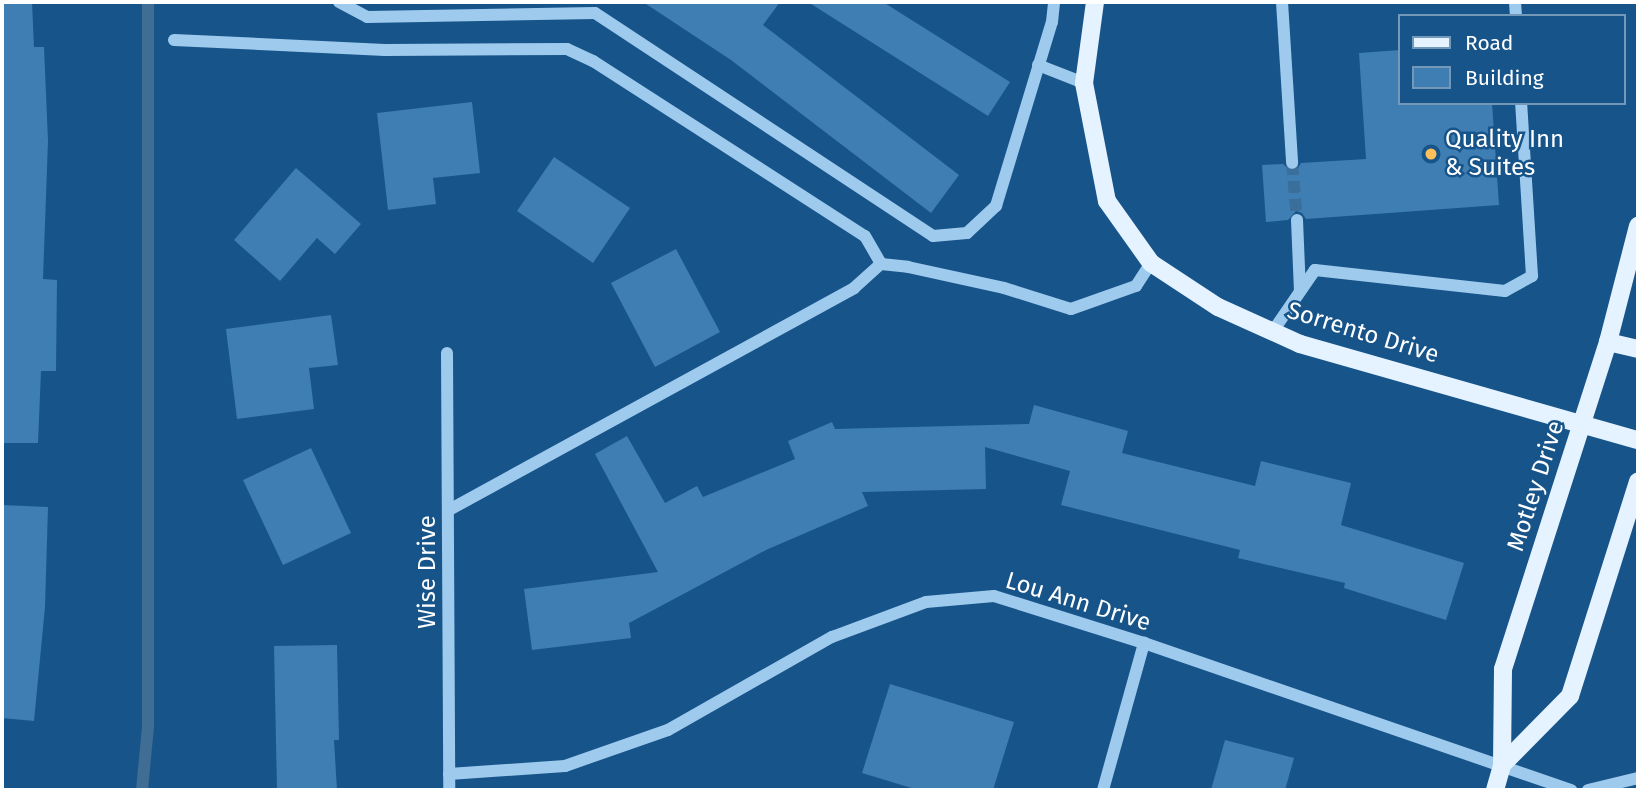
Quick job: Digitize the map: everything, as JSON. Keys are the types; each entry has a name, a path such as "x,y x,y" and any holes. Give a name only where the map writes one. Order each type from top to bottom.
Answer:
{"main road":[{"name":"Sorrento Drive","path":"1095,2 1084,83 1107,201 1151,263 1218,307 1300,344 1638,440"},
{"name":"Motley Drive","path":"1495,790 1502,765 1503,669 1608,342 1638,226"},
{"path":"1608,342 1638,349"},
{"name":"Motley Drive","path":"1502,765 1570,696 1638,482"}],"street":[{"path":"339,2 367,17 595,13 933,236 967,233 996,206 1052,22 1054,2"},
{"path":"1282,2 1292,163"},
{"path":"174,40 385,50 567,49 604,68 865,236 881,264"},
{"path":"1038,65 1084,83"},
{"path":"1273,331 1315,270 1505,292 1532,276 1521,105"},
{"path":"1297,220 1300,291"},
{"path":"449,510 854,288 881,264 908,267 1004,288 1071,309 1136,286 1151,263"},
{"name":"Wise Drive","path":"447,353 449,790"},
{"name":"Lou Ann Drive","path":"449,774 565,766 668,730 832,637 926,602 994,596 1144,643 1571,790"},
{"path":"1103,790 1144,643"},
{"path":"1588,790 1638,778"}],"building":[{"path":"2,2 32,2 34,47 44,47 48,141 43,279 57,280 56,371 41,371 38,443 2,443"},
{"path":"643,2 780,2 763,25 959,175 931,213 731,60"},
{"path":"808,2 883,2 1010,82 988,116"},
{"name":"Quality Inn & Suites","path":"1398,50 1398,105 1492,105 1499,205 1306,219 1302,213 1296,211 1288,220 1266,222 1262,165 1283,164 1292,172 1297,170 1301,163 1366,159 1359,53"},
{"path":"472,102 480,173 433,178 436,204 388,210 377,113"},
{"path":"554,157 630,208 593,263 517,211"},
{"path":"296,168 361,224 335,254 317,238 280,281 234,240"},
{"path":"676,249 720,332 655,367 611,283"},
{"path":"331,315 338,365 309,368 314,409 237,419 226,329"},
{"path":"1034,405 1128,431 1122,453 1255,486 1261,461 1351,483 1341,525 1464,563 1446,620 1344,588 1345,583 1238,558 1240,550 1061,505 1070,471 985,447 986,489 862,492 868,506 766,550 629,623 631,638 532,650 524,589 658,572 595,454 627,436 665,503 697,486 703,497 795,459 788,441 832,422 835,429 1029,424"},
{"path":"311,448 351,533 283,565 243,480"},
{"path":"2,505 48,507 45,607 34,721 2,718"},
{"path":"337,645 339,740 334,740 337,790 277,790 274,646"},
{"path":"890,684 1014,722 993,790 918,790 862,773"},
{"path":"1225,740 1294,758 1285,790 1211,790"}],"waterway":[{"path":"142,790 148,726 148,2"}],"tunnel":[{"path":"1292,163 1297,220"}],"place":[{"name":"Quality Inn & Suites","path":"1431,154"}]}
